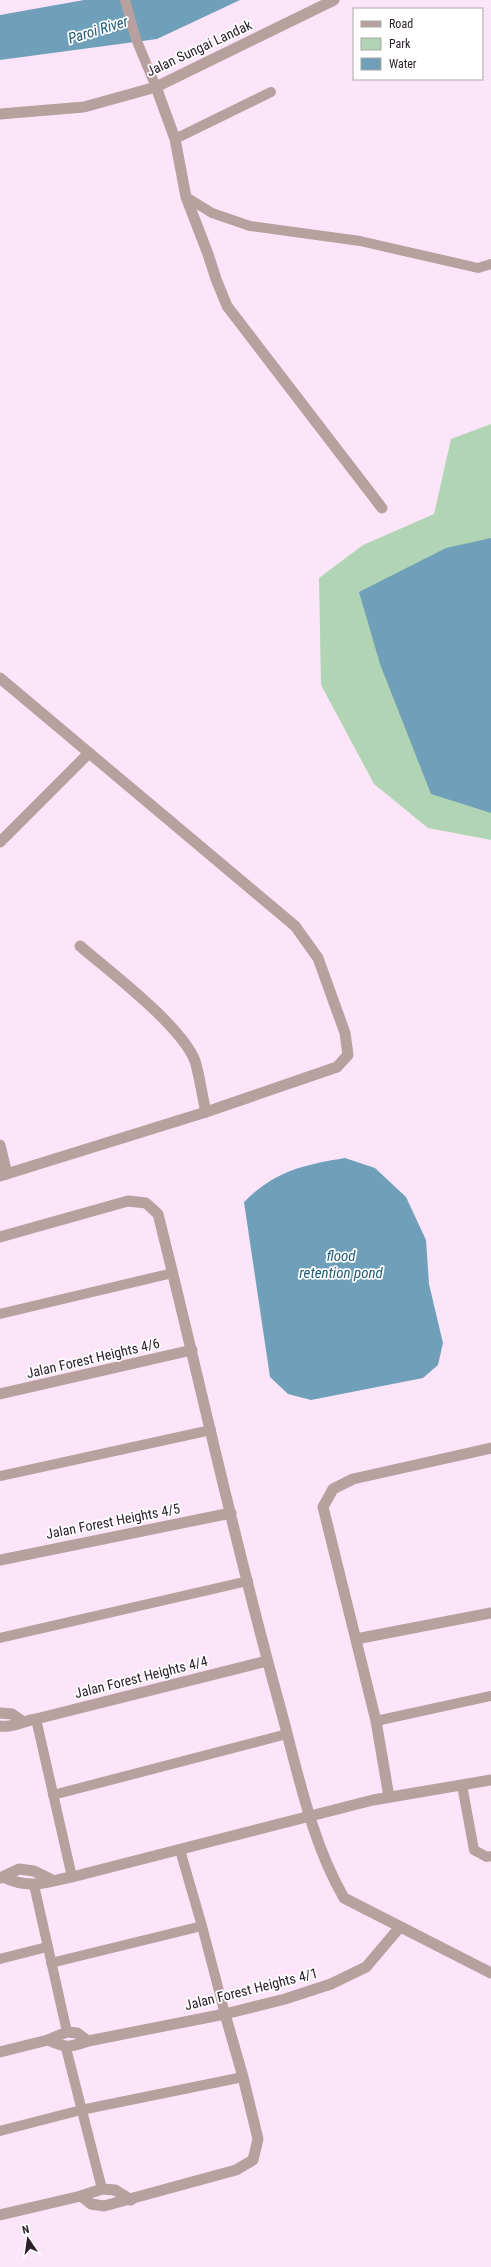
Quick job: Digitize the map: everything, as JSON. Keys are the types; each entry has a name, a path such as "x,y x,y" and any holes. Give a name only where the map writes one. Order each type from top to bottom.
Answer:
{"street":[{"name":"Jalan Sungai Landak","path":"0,114 84,107 156,87 334,0"},
{"path":"156,87 175,139 186,197 227,306 382,508"},
{"path":"0,678 295,926 318,958 345,1033 348,1055 337,1068 206,1112 3,1175 0,1145"},
{"path":"0,842 90,753"},
{"path":"80,946 158,1015 184,1042 195,1061 206,1112"},
{"path":"0,1237 128,1201 146,1203 158,1214 267,1661 310,1816 334,1881 344,1898 491,1973"},
{"name":"Jalan Forest Heights 4/6","path":"0,1394 192,1350"},
{"path":"389,1797 376,1720 323,1507 332,1489 353,1479 491,1448"},
{"name":"Jalan Forest Heights 4/5","path":"0,1560 231,1513"},
{"path":"356,1639 491,1613"},
{"name":"Jalan Forest Heights 4/4","path":"0,1726 13,1726 22,1721 36,1719 267,1661"},
{"path":"1,1710 12,1714 22,1721"},
{"path":"1,1877 18,1884 34,1885 180,1850 373,1800 491,1780"},
{"path":"1,1877 19,1869 34,1871 52,1880"},
{"name":"Jalan Forest Heights 4/1","path":"66,2048 88,2041 225,2014 285,1999 324,1986 366,1967 400,1927"},
{"path":"81,2196 91,2204 104,2206 131,2200 236,2170 254,2160 258,2139 243,2077 225,2014"},
{"path":"0,2052 48,2040 67,2032 77,2033 88,2041"},
{"path":"48,2040 66,2048"},
{"path":"0,2216 81,2196 102,2188 115,2190 131,2200"}],"lane":[{"path":"125,0 136,39 156,87"},
{"path":"175,139 271,92"},
{"path":"186,197 212,213 250,226 360,241 478,268 491,264"},
{"path":"0,1314 173,1273"},
{"path":"0,1476 211,1430"},
{"path":"0,1638 248,1581"},
{"path":"376,1720 491,1696"},
{"path":"36,1719 72,1877"},
{"path":"53,1795 287,1734"},
{"path":"462,1786 474,1850 487,1857 491,1856"},
{"path":"180,1850 225,2014"},
{"path":"34,1885 67,2032"},
{"path":"51,1962 202,1926"},
{"path":"0,1959 47,1948"},
{"path":"66,2048 102,2188"},
{"path":"0,2131 81,2110 243,2077"}],"green space":[{"path":"491,424 491,840 428,828 374,784 321,685 319,578 363,545 434,514 451,439"}],"water":[{"name":"Paroi River","path":"84,0 240,0 157,39 0,60 0,15"},
{"path":"491,538 491,813 431,794 380,664 359,592 446,548"},
{"name":"flood retention pond","path":"345,1158 375,1168 406,1197 426,1240 429,1284 443,1343 438,1365 423,1378 311,1400 288,1394 270,1377 244,1202 267,1183 290,1171 316,1163"}]}
